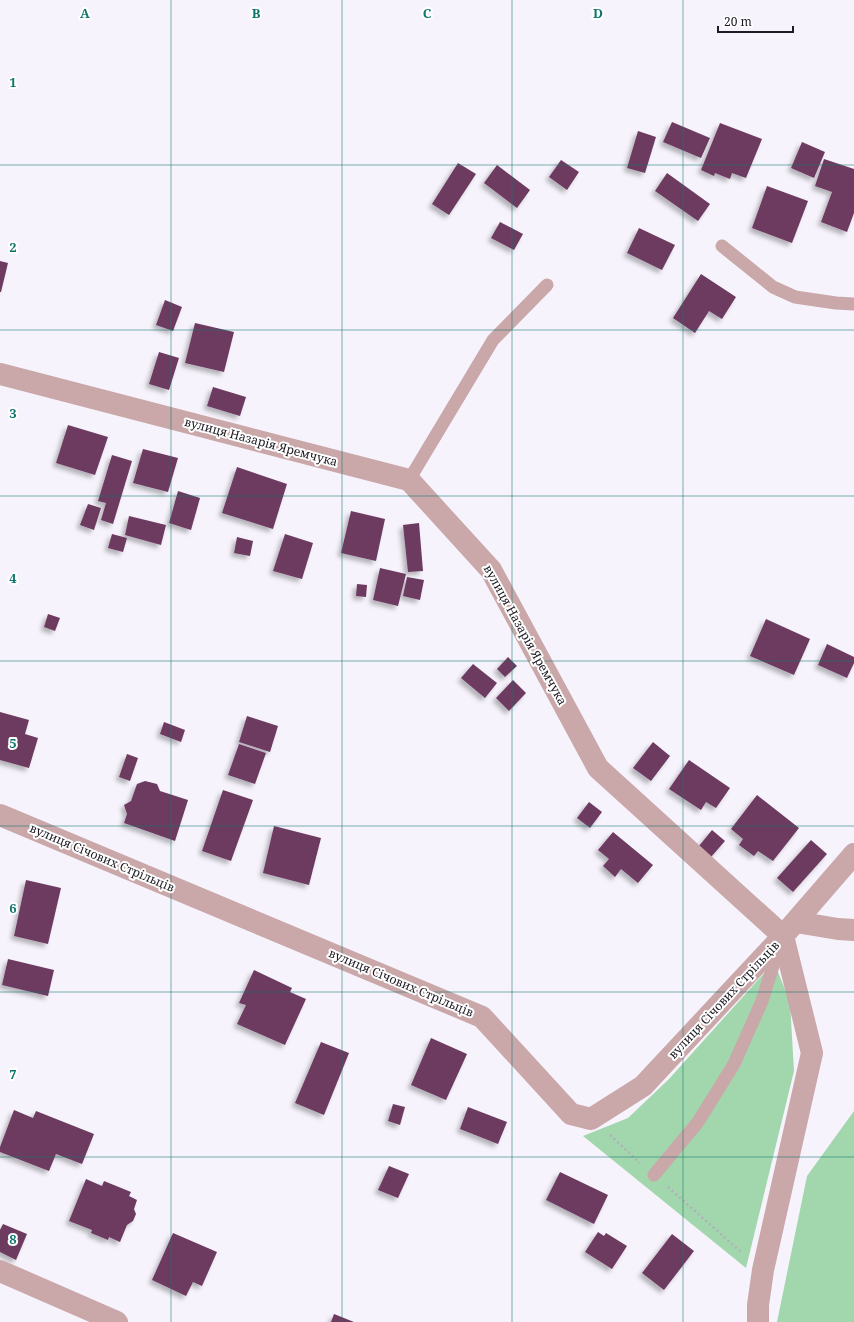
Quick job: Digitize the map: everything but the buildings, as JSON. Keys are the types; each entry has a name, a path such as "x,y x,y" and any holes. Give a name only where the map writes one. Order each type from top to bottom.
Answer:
{"street":[{"name":"вулиця Назарія Яремчука","path":"0,374 409,480 491,570 598,768 789,929"},
{"name":"вулиця Січових Стрільців","path":"0,815 482,1017 571,1114 591,1119 643,1086 789,929 854,854"},
{"path":"758,1322 758,1305 763,1270 812,1052 789,929 854,930"},
{"path":"0,1271 117,1322"}],"lane":[{"path":"722,246 773,287 795,297 854,304"},
{"path":"409,480 493,340 547,285"},
{"path":"654,1175 698,1122 734,1064 762,1001 789,929"}],"path":[{"path":"591,1119 763,1270"}],"green space":[{"path":"766,971 778,972 790,1002 794,1071 746,1268 583,1136 628,1118 669,1079"},
{"path":"854,1111 854,1322 777,1322 807,1176"}]}
